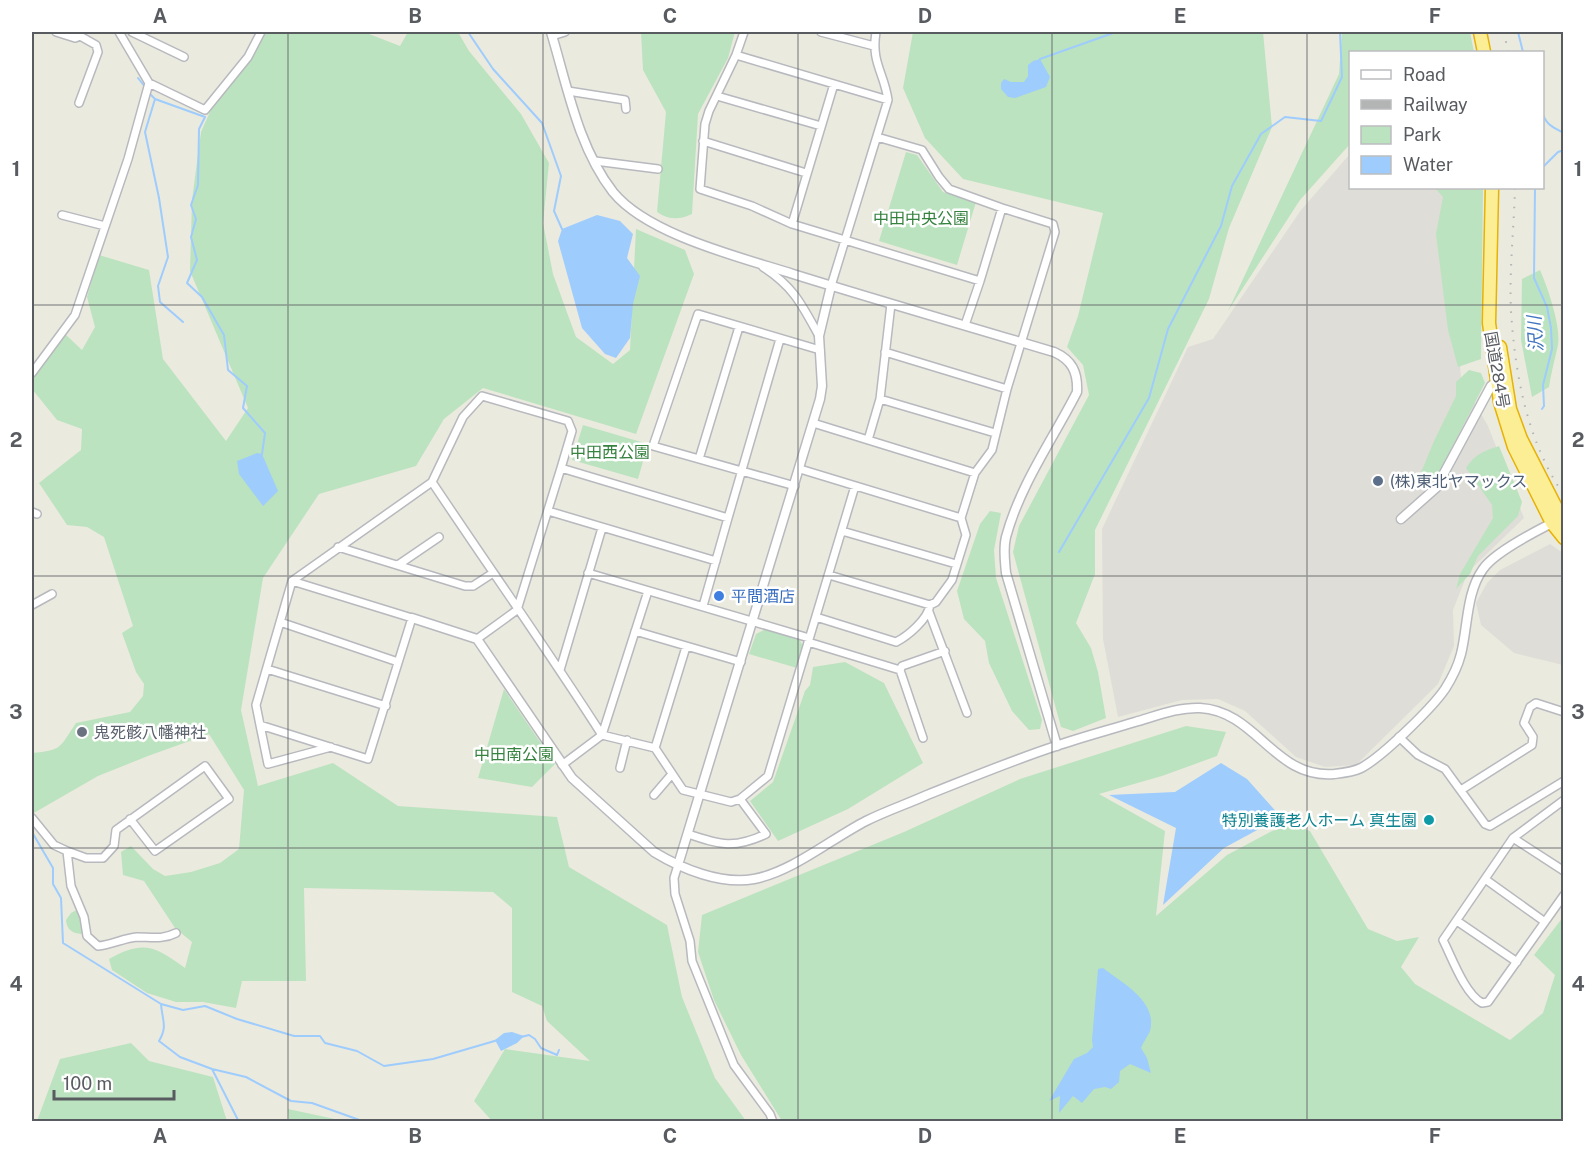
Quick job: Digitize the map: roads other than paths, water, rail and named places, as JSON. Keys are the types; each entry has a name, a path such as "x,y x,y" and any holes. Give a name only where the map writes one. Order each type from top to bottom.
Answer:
{"highway":[{"path":"1480,32 1484,51"},
{"path":"1486,32 1490,51"},
{"name":"国道284号","path":"1492,189 1489,323 1500,379"},
{"name":"国道284号","path":"1500,189 1496,325 1500,402 1514,447 1558,522 1563,538"}],"street":[{"path":"56,32 75,38 80,36 96,45 98,52 79,103"},
{"path":"119,32 149,83 205,110 248,57 261,32"},
{"path":"132,32 184,57"},
{"path":"565,32 552,34 568,92 595,161 614,192 649,222 756,262 1021,342 1065,357 1072,365 1077,392 1035,468 1018,505 1006,537 1004,554 1006,573 1057,746"},
{"path":"744,32 705,124 700,189 846,242 980,281"},
{"path":"821,32 874,46"},
{"path":"773,1122 770,1114 734,1065 692,961 690,941 675,894 674,878 795,486 822,386 819,336 831,286 888,100 886,88 875,62 876,32"},
{"path":"736,55 888,100"},
{"path":"32,373 75,315 128,159 149,83"},
{"path":"792,224 834,84"},
{"path":"568,92 626,100 626,109"},
{"path":"717,96 821,126"},
{"path":"816,617 896,642 905,638 952,580 966,535 961,518 975,473 992,450 1007,389 1055,232 1053,224 950,189 939,177 922,150 877,137"},
{"path":"704,141 807,173"},
{"path":"595,161 658,169"},
{"path":"965,325 1002,208"},
{"path":"62,215 105,226"},
{"path":"756,262 794,291 819,336"},
{"path":"868,440 880,399 891,304"},
{"path":"795,486 653,446 698,314 820,350"},
{"path":"699,459 739,327"},
{"path":"703,606 780,339"},
{"path":"885,352 1007,389"},
{"path":"1401,519 1436,488 1491,386 1500,379"},
{"path":"331,747 268,765 256,705 292,581 432,482 463,417 482,396 568,421 572,431 517,610 477,639"},
{"path":"880,399 995,433"},
{"path":"813,423 975,473"},
{"path":"561,468 728,518"},
{"path":"800,469 961,518"},
{"path":"432,482 602,735 655,748 683,790 731,802 740,799 768,776 855,486"},
{"path":"548,511 716,561"},
{"path":"292,581 477,639 572,778 641,841 654,852 678,865 726,879 752,879 771,874 868,820 957,783 1057,746 1174,711 1199,708 1218,711 1246,726 1292,765 1308,772 1343,773 1360,768 1399,736 1445,689 1456,670 1471,598 1481,570 1500,554 1558,522"},
{"path":"560,670 602,528"},
{"path":"842,531 956,564"},
{"path":"398,565 439,537"},
{"path":"338,547 465,586 474,586 493,573"},
{"path":"588,573 753,621 900,670"},
{"path":"829,575 929,609"},
{"path":"562,765 602,735 648,591"},
{"path":"32,605 52,594"},
{"path":"929,609 967,713"},
{"path":"261,725 368,759 412,618"},
{"path":"280,622 399,662"},
{"path":"635,631 741,662"},
{"path":"655,748 686,647"},
{"path":"900,670 902,666 945,651"},
{"path":"267,669 386,706"},
{"path":"900,670 923,738"},
{"path":"1461,790 1532,745 1533,737 1524,723 1530,707 1536,703 1563,712"},
{"path":"1399,736 1418,755 1445,769 1485,824 1490,826 1563,781"},
{"path":"620,768 627,740"},
{"path":"32,818 54,845 86,858 103,858 114,846 116,830 130,819 205,766 229,799 155,851 130,819"},
{"path":"654,795 672,774"},
{"path":"688,834 715,843 734,844 749,842 766,834 740,799"},
{"path":"1563,800 1514,838 1443,940 1469,990 1477,1000 1482,1003 1488,1002 1563,895"},
{"path":"1514,838 1563,871"},
{"path":"67,851 72,886 84,917 87,936 98,946 136,937 167,937 176,933"},
{"path":"1485,879 1545,922"},
{"path":"1456,921 1517,962"}],"water":[{"path":"1040,59 1050,77 1046,87 1015,98 1008,97 1001,89 1004,79 1011,82 1024,82 1028,76 1028,65"},
{"path":"597,215 620,221 633,234 627,258 640,276 633,304 630,338 616,358 605,354 582,328 558,241 562,229"},
{"path":"257,453 262,454 278,491 263,506 239,474 237,461"},
{"path":"1221,763 1247,779 1281,817 1224,848 1163,905 1176,828 1109,795 1175,792"},
{"path":"1103,968 1137,994 1149,1011 1150,1031 1141,1048 1147,1058 1151,1073 1130,1064 1120,1071 1119,1082 1111,1089 1105,1087 1094,1089 1082,1103 1073,1096 1059,1113 1060,1096 1049,1101 1074,1059 1087,1053 1093,1047 1098,969"},
{"path":"512,1032 524,1036 517,1043 501,1051 495,1040 504,1033"}],"waterway":[{"path":"468,32 493,69 542,123 561,176 554,211 562,229"},
{"path":"1040,59 1116,32"},
{"path":"1059,552 1149,398 1168,329 1221,226 1232,186 1261,134 1285,117 1321,121 1342,77 1340,32"},
{"name":"沢川","path":"1518,32 1523,51"},
{"path":"138,78 146,88"},
{"path":"149,93 155,99 145,132 159,198 168,257 158,286 160,302 183,322"},
{"path":"155,99 205,117 199,129 198,185 191,205 196,219 191,237 197,260 187,283 202,297 224,335 228,370 247,386 243,408 265,433 262,454"},
{"name":"沢川","path":"1544,116 1550,125 1564,133"},
{"name":"沢川","path":"1544,166 1558,152 1564,150"},
{"name":"沢川","path":"1535,189 1534,278 1547,307 1552,349 1543,385 1544,406 1542,409"},
{"path":"32,832 53,868 53,884 61,898 63,943 161,1004 183,1010 205,1006 237,1019 294,1036 320,1036 325,1043 357,1051 384,1066 433,1059 498,1040"},
{"path":"161,1004 164,1027 159,1041 180,1057 212,1069 239,1122"},
{"path":"521,1037 529,1035 541,1048 557,1055 559,1050"},
{"path":"212,1069 246,1077 291,1101 312,1103 365,1122"}],"railway":[{"path":"1504,32 1508,51"},
{"path":"1515,189 1511,311 1516,359 1532,430 1551,474 1564,495"}],"place":[{"name":"(株)東北ヤマックス","path":"1378,481"},
{"name":"平間酒店","path":"719,596"},
{"name":"鬼死骸八幡神社","path":"82,732"},
{"name":"特別養護老人ホーム 真生園","path":"1429,820"}],"park label":[{"name":"中田中央公園","path":"921,218"},
{"name":"中田西公園","path":"610,452"},
{"name":"中田南公園","path":"514,754"}]}
